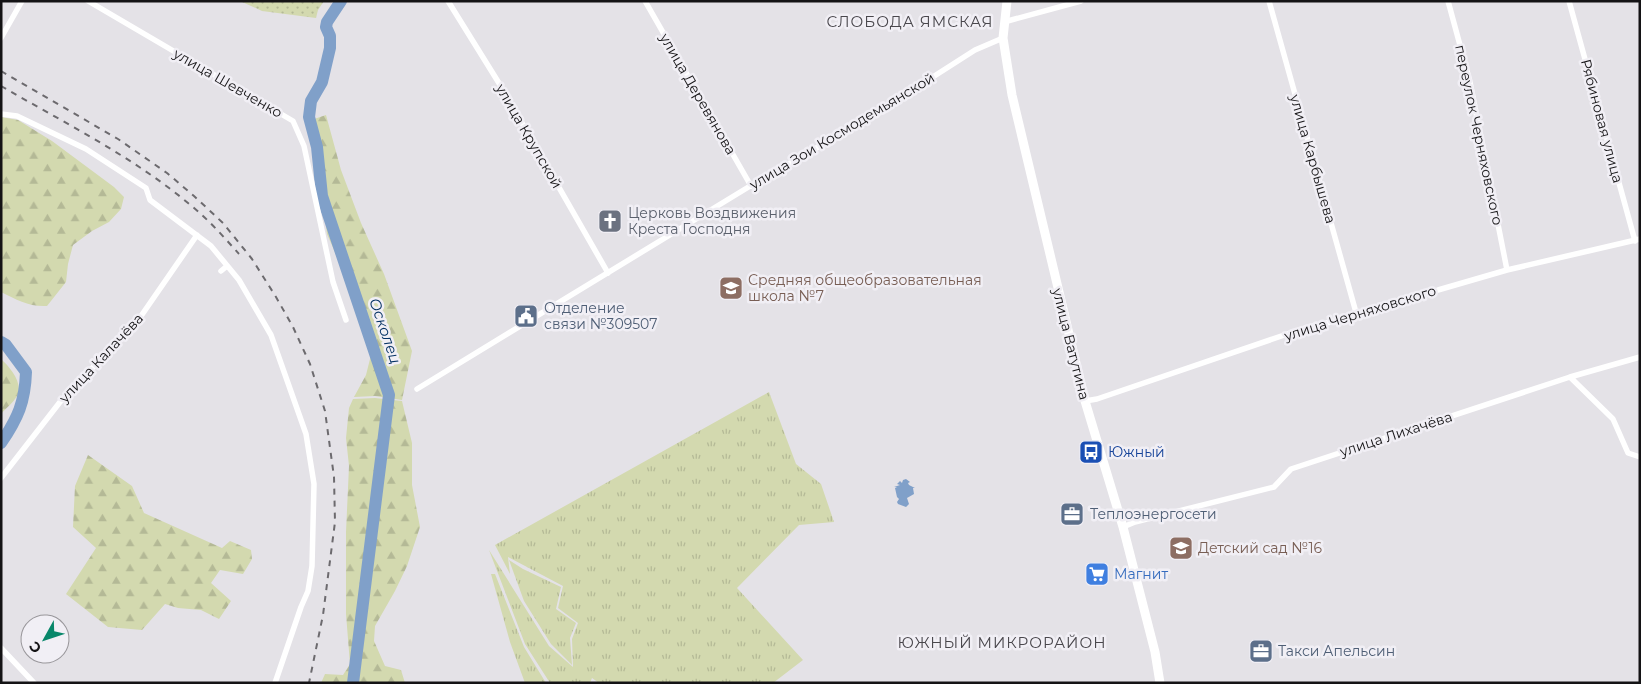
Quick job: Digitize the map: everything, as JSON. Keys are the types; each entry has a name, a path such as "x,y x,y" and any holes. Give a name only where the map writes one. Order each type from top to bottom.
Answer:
{"main road":[{"name":"улица Ватутина","path":"1007,1 1003,38 1012,95 1085,401 1123,527 1155,652 1160,683"}],"street":[{"path":"1,38 22,1"},
{"name":"улица Шевченко","path":"88,1 293,121 304,146 333,282 346,320"},
{"name":"улица Крупской","path":"448,1 502,88 608,273"},
{"name":"улица Деревянова","path":"645,1 751,186"},
{"path":"1004,22 1081,1"},
{"name":"улица Карбышева","path":"1269,1 1357,316"},
{"name":"переулок Черняховского","path":"1448,1 1470,82 1508,270"},
{"name":"Рябиновая улица","path":"1569,1 1637,240"},
{"name":"улица Зои Космодемьянской","path":"418,388 751,186 864,121 975,50 1003,38"},
{"path":"1,114 17,116 86,149 146,188 150,200 211,246 239,280 271,335 306,434 314,484 312,506 314,543 308,591 275,683"},
{"name":"улица Калачёва","path":"1,478 60,402 139,319 197,235"},
{"name":"улица Черняховского","path":"1085,401 1106,396 1305,328 1357,316 1508,270 1637,240"},
{"path":"222,271 227,266"},
{"name":"улица Лихачёва","path":"1123,527 1136,522 1274,487 1291,469 1570,377 1640,357"},
{"path":"1570,377 1613,419 1628,453 1640,457"},
{"path":"1,648 34,683"}],"green space":[{"path":"240,1 324,1 318,10 316,18 262,11"},
{"path":"326,115 341,170 361,223 384,274 412,351 402,400 375,396 354,397 366,375 371,348 369,335 327,234 322,195 308,121"},
{"path":"1,117 18,120 52,141 114,187 124,197 121,209 109,222 92,231 73,245 66,282 47,306 29,304 1,292"},
{"path":"1,359 12,371 19,386 19,391 14,401 1,414"},
{"path":"769,392 796,464 821,484 834,522 799,525 737,588 803,660 773,683 599,683 592,678 590,683 550,683 525,644 489,550 549,646 573,667 572,639 578,623 558,608 563,586 508,557 510,574 495,545"},
{"path":"375,398 402,401 412,443 412,485 420,527 407,566 375,626 374,641 385,666 401,670 405,683 321,683 325,674 343,675 350,664 346,614 346,532 349,466 346,438 349,408 353,399"},
{"path":"88,455 132,486 144,513 222,548 230,541 251,550 252,559 243,574 220,570 211,583 231,601 219,619 201,610 178,608 165,604 142,630 108,627 66,594 96,548 73,527 75,486"},
{"path":"509,560 523,569 561,587 556,609 576,623 570,638 572,665 551,644 524,601"},
{"path":"491,574 495,574 524,647 546,683 525,683 510,642"}],"water":[{"path":"906,479 910,482 908,483 909,485 915,488 913,488 914,494 907,498 909,504 906,507 898,504 899,499 895,488 897,487 894,487 900,485 897,484 900,481 902,483"}],"waterway":[{"name":"Осколец","path":"341,1 327,22 326,27 330,36 330,48 322,82 311,101 309,117 317,147 322,196 389,395 353,683"},
{"path":"1,342 6,345 26,372 20,409 1,443"}],"railway":[{"path":"1,71 118,139 167,173 194,196 223,223 252,259 293,327 310,364 325,411 334,477 335,522 323,615 309,683"},
{"path":"1,86 121,155 167,186 215,227 239,254"}],"place":[{"name":"Церковь Воздвижения Креста Господня","path":"610,221"},
{"name":"Средняя общеобразовательная школа №7","path":"731,288"},
{"name":"Отделение связи №309507","path":"526,316"},
{"name":"Южный","path":"1091,452"},
{"name":"Теплоэнергосети","path":"1072,514"},
{"name":"Детский сад №16","path":"1181,548"},
{"name":"Магнит","path":"1097,574"},
{"name":"Такси Апельсин","path":"1261,651"}],"district":[{"name":"СЛОБОДА ЯМСКАЯ","path":"910,22"},
{"name":"ЮЖНЫЙ МИКРОРАЙОН","path":"1002,643"}]}
